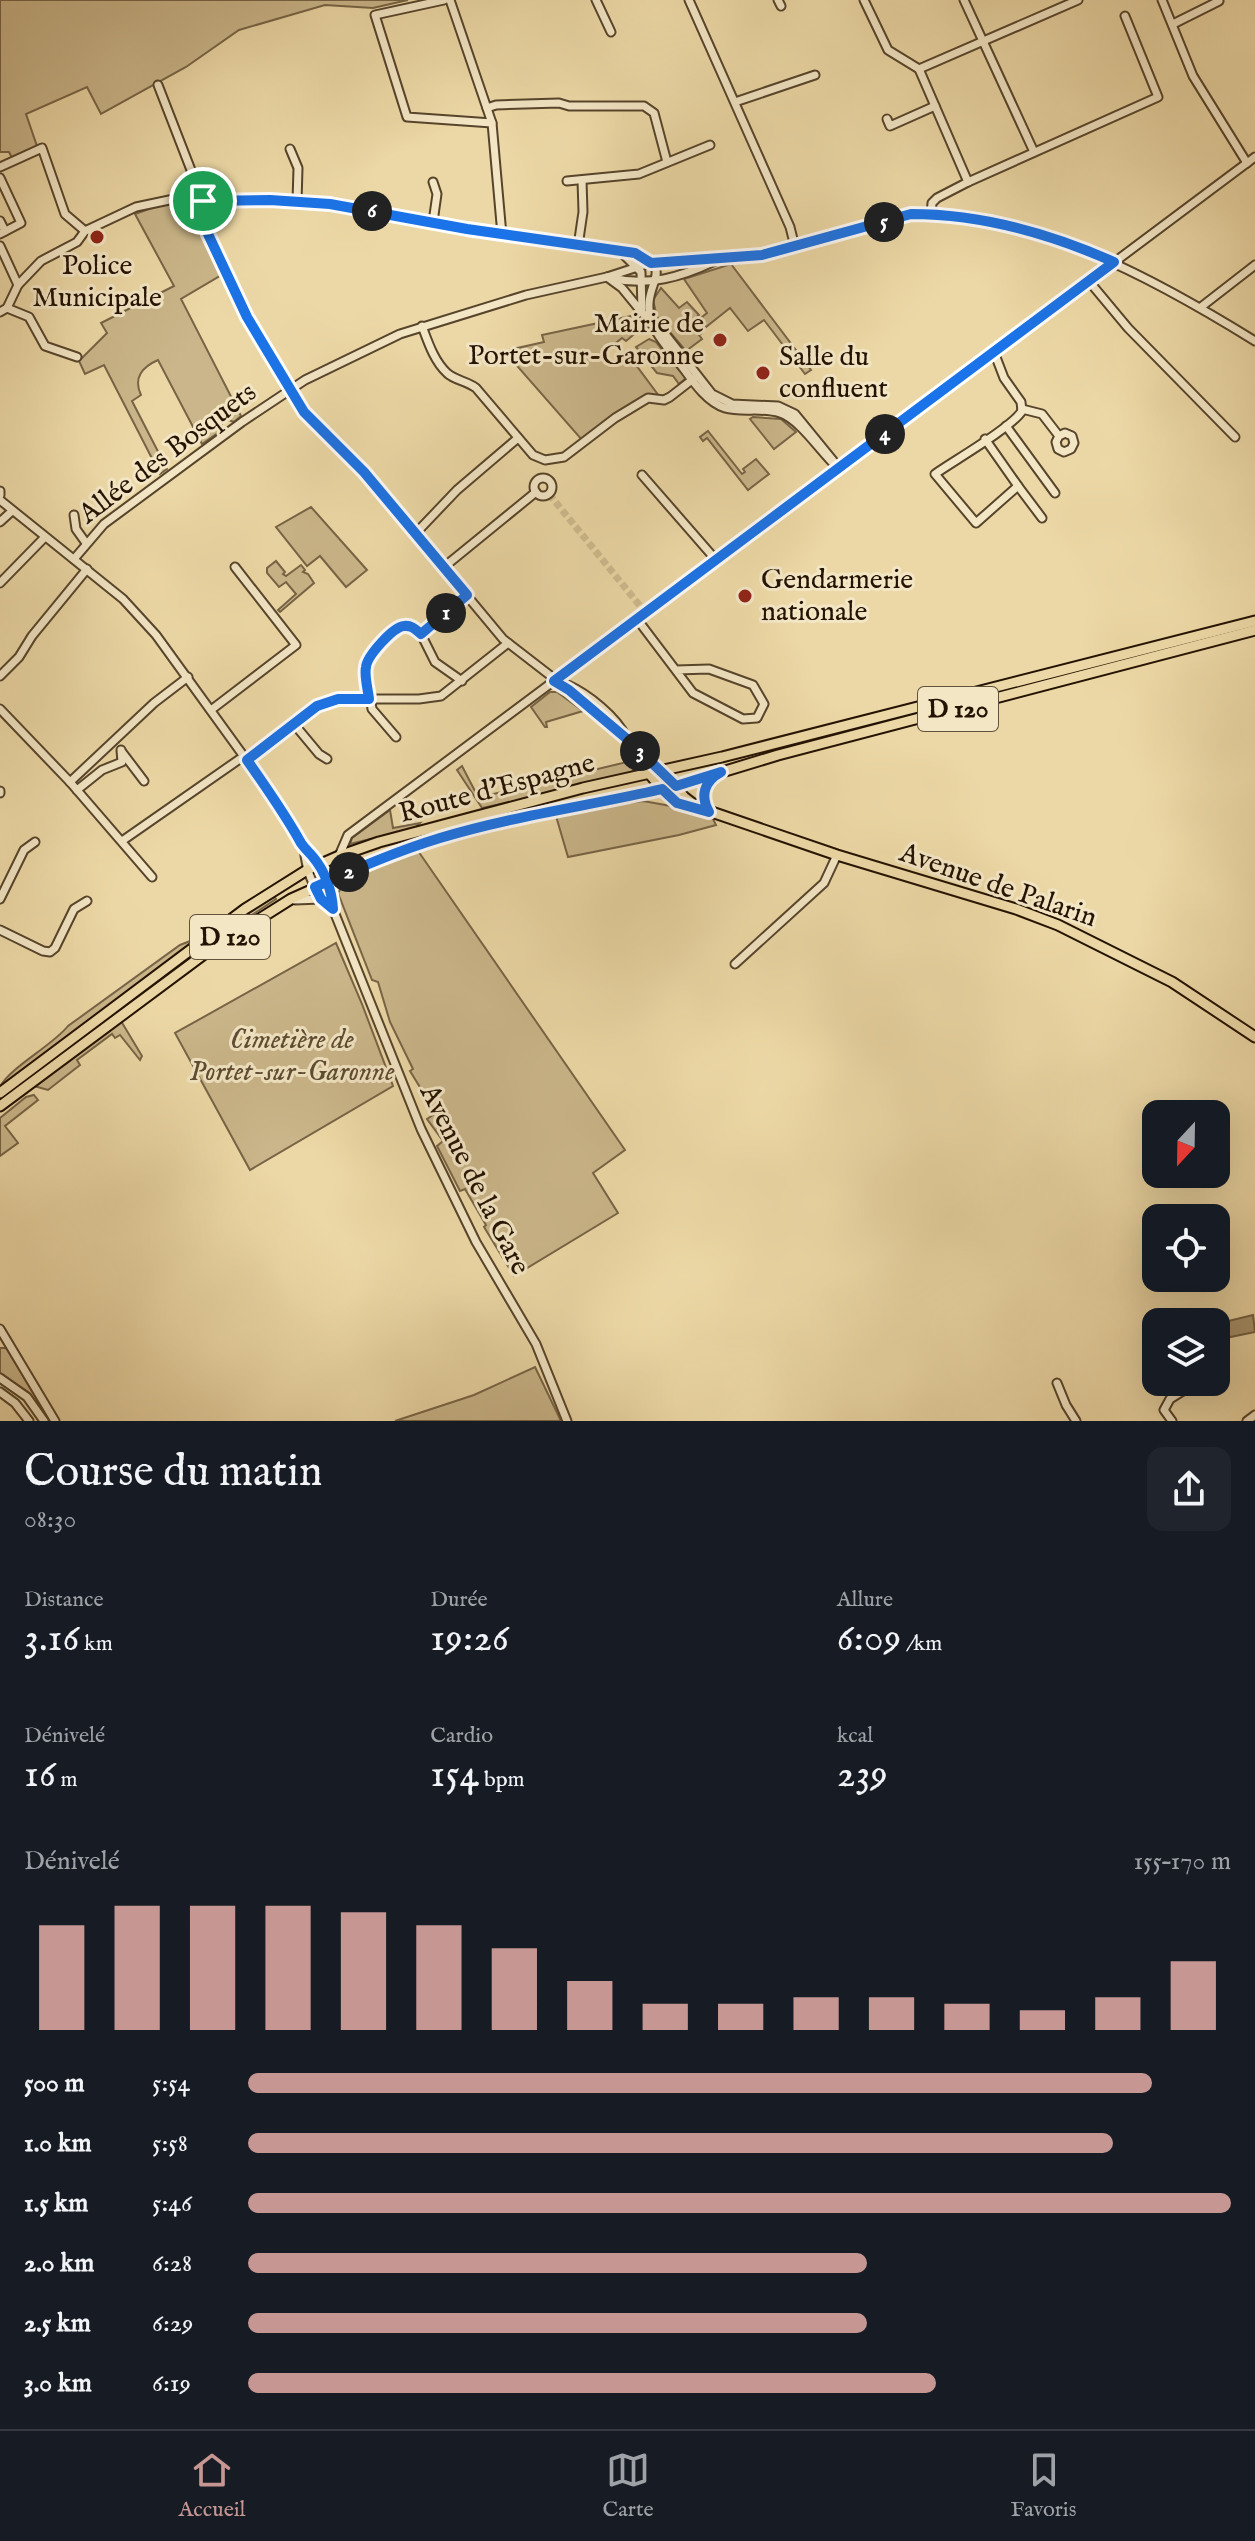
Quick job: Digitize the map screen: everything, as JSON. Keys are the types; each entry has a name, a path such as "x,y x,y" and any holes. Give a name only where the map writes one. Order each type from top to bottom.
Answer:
{"main road":[{"name":"Route d'Espagne","path":"0,1093 245,909 307,870 339,856 379,842 648,772 737,753 1255,621"},
{"name":"Route d'Espagne","path":"0,1106 207,952 285,903 385,857 441,838 523,817 676,786 1255,630"},
{"name":"Avenue de Palarin","path":"660,769 684,797 704,810"},
{"path":"648,772 662,789"},
{"path":"704,810 705,790 712,777 721,772"},
{"name":"Avenue de Palarin","path":"662,789 677,803 1058,925 1172,982 1255,1037"}],"street":[{"path":"444,0 375,15 407,117 492,123"},
{"path":"450,0 492,123 502,235"},
{"path":"596,0 611,32"},
{"path":"689,0 790,227 795,247"},
{"path":"864,0 888,50 919,69 968,182"},
{"path":"964,0 1034,152"},
{"path":"919,69 1078,0"},
{"path":"1162,0 1193,76 1247,163"},
{"path":"1173,24 1219,1"},
{"path":"931,214 932,203 937,198 968,182 1158,97 1125,16"},
{"path":"735,102 815,75"},
{"path":"158,85 203,201"},
{"path":"487,108 559,103 569,106 644,106 654,113 667,162"},
{"path":"887,119 890,126 935,106"},
{"path":"567,181 639,174 710,145"},
{"path":"0,167 42,148 65,214 85,231"},
{"path":"290,149 298,168 297,202"},
{"path":"339,856 348,835 1255,157"},
{"path":"0,178 21,223 3,233 0,221"},
{"path":"578,246 583,212 582,180"},
{"path":"433,182 437,194 433,222"},
{"path":"77,357 45,346 29,317 4,310 18,285 41,261 77,242 85,231 115,214 174,199 330,204 502,235 635,253 657,268 657,280 649,300 653,326"},
{"path":"192,200 247,317 304,412 364,472 508,643 569,690 660,769"},
{"path":"651,263 762,255 911,214 931,214 1029,231 1114,262 1201,307 1255,341"},
{"path":"0,246 18,285"},
{"path":"620,252 641,272 643,314"},
{"path":"607,277 642,283 674,277 717,260"},
{"name":"Allée des Bosquets","path":"74,559 112,517 291,388 336,364 422,326 540,291 607,277 651,263"},
{"path":"1201,307 1255,265"},
{"path":"607,277 622,288 653,326 665,334 695,377 712,394 726,402 778,406 798,416 829,452 838,468"},
{"path":"1088,280 1128,328 1235,437"},
{"path":"422,326 430,349 447,374 476,388 538,458 560,459 615,418 648,398 664,400 695,377"},
{"path":"994,352 1004,378 1021,402 1019,416 935,474 976,523 1018,486"},
{"path":"1022,409 1042,414 1059,436"},
{"path":"1006,426 1055,493"},
{"path":"416,533 457,490 518,438"},
{"path":"985,439 1042,518"},
{"path":"642,475 716,560"},
{"path":"444,567 536,492"},
{"path":"0,495 12,511 87,569 139,616 188,677 246,758 304,847 322,864 333,909"},
{"path":"0,522 12,511"},
{"path":"74,515 76,529 86,543"},
{"path":"0,583 44,538"},
{"path":"211,710 296,645 235,567"},
{"path":"0,676 19,657 32,636 87,569"},
{"path":"421,634 467,595"},
{"path":"637,619 693,693 743,719 757,718 764,704 753,685 709,669 676,670"},
{"path":"396,737 372,709 366,665 373,652 397,629 412,626 421,634 435,662 462,681"},
{"path":"122,841 317,706 338,699 431,699 449,692 508,643"},
{"path":"70,782 154,703 188,677"},
{"path":"0,709 70,782 152,877"},
{"path":"294,724 327,759"},
{"path":"113,741 144,781"},
{"path":"635,746 648,772"},
{"path":"77,790 102,770 122,762 121,750"},
{"path":"0,899 24,850 35,842"},
{"name":"Avenue de la Gare","path":"304,847 307,870 321,899 333,909 421,1129 476,1242 536,1344 567,1421"},
{"path":"735,964 824,883 837,855"},
{"name":"Route d'Espagne","path":"285,903 321,899"},
{"path":"0,930 50,952 55,948 74,909 87,901"},
{"path":"1,1334 55,1421"},
{"path":"0,1378 27,1397 44,1421"},
{"path":"1057,1383 1076,1421"},
{"path":"0,1392 15,1403 29,1421"},
{"path":"1172,1421 1164,1410 1166,1404 1177,1396"},
{"path":"1247,1421 1255,1415"}],"green space":[{"path":"0,0 408,0 373,8 325,5 239,30 186,67 101,114 87,87 26,114 38,149 12,158 9,152 0,152"},
{"path":"182,203 191,209 223,274 181,299 241,416 234,422 226,419 222,422 222,430 202,444 158,360 147,366 139,378 141,395 132,401 167,469 160,474 104,365 85,374 79,361 107,333 101,323 174,286 135,214 160,205"},
{"path":"731,264 811,370 805,374 764,320 748,331 730,308 706,327 702,324 705,321 702,317 707,313 684,279"},
{"path":"661,288 679,308 687,302 699,315 692,321 702,333 699,335 702,339 686,351 657,317 653,300"},
{"path":"636,315 640,324 638,331 626,341 622,338 601,355 610,366 627,353 659,396 645,396 582,440 504,351 544,342 542,335"},
{"path":"649,339 656,342 686,378 679,384 673,376 657,373 636,347"},
{"path":"750,419 781,419 796,432 774,449"},
{"path":"708,431 742,474 745,472 743,469 756,459 769,474 748,490 707,438 703,441 700,437"},
{"path":"311,507 367,570 346,587 320,556 307,566 276,527"},
{"path":"276,561 286,576 301,565 305,570 303,572 314,583 280,612 278,610 296,594 286,582 279,587 267,573 267,568"},
{"path":"550,692 557,692 583,711 546,722 545,727 531,707"},
{"path":"631,761 635,764 632,772 482,808 457,770 462,766 481,797"},
{"path":"643,801 696,813 713,819 716,825 568,857 556,816"},
{"path":"390,810 393,828 420,823 415,828 350,844 352,838"},
{"path":"416,848 625,1150 593,1173 618,1213 514,1276 465,1189 460,1191 437,1146 443,1141 427,1119 434,1110 410,1071 413,1069 390,1022 378,982 372,980 338,893 345,882 343,878"},
{"path":"273,895 276,899 210,943 0,1102 0,1097"},
{"path":"203,936 0,1087 12,1072 68,1026 180,945"},
{"name":"Cimetière de Portet-sur-Garonne","path":"336,943 393,1086 250,1170 175,1033"},
{"path":"121,1021 142,1056 140,1060 120,1035 115,1038 112,1034 77,1060 80,1065 48,1090 34,1086"},
{"path":"34,1095 38,1100 5,1126 18,1143 0,1156 0,1118 26,1097"},
{"path":"0,1348 6,1348 11,1353 43,1410 28,1392 0,1373"},
{"path":"535,1367 561,1421 395,1421 474,1395"}],"shaded area":[{"path":"1253,1315 1255,1332 1230,1337 1230,1321"}],"tunnel":[{"path":"549,494 645,612"}],"place":[{"name":"Police Municipale","path":"97,237"},
{"name":"Mairie de Portet-sur-Garonne","path":"720,340"},
{"name":"Salle du confluent","path":"763,373"},
{"name":"Gendarmerie nationale","path":"745,596"}],"route":[{"path":"203,201 192,200 247,317 304,412 364,472 467,595 421,634 412,626 404,626 373,652 366,665 369,699 338,699 317,706 247,760 319,865 327,882 332,895 333,909 321,899 315,887 327,882 385,857 441,838 523,817 662,789 677,803 709,812 704,799 705,790 712,777 721,772 676,786 627,739 554,681 1114,262 1029,231 931,214 911,214 762,255 651,263 646,257 635,253 467,229 330,204 270,200 203,201"}]}
